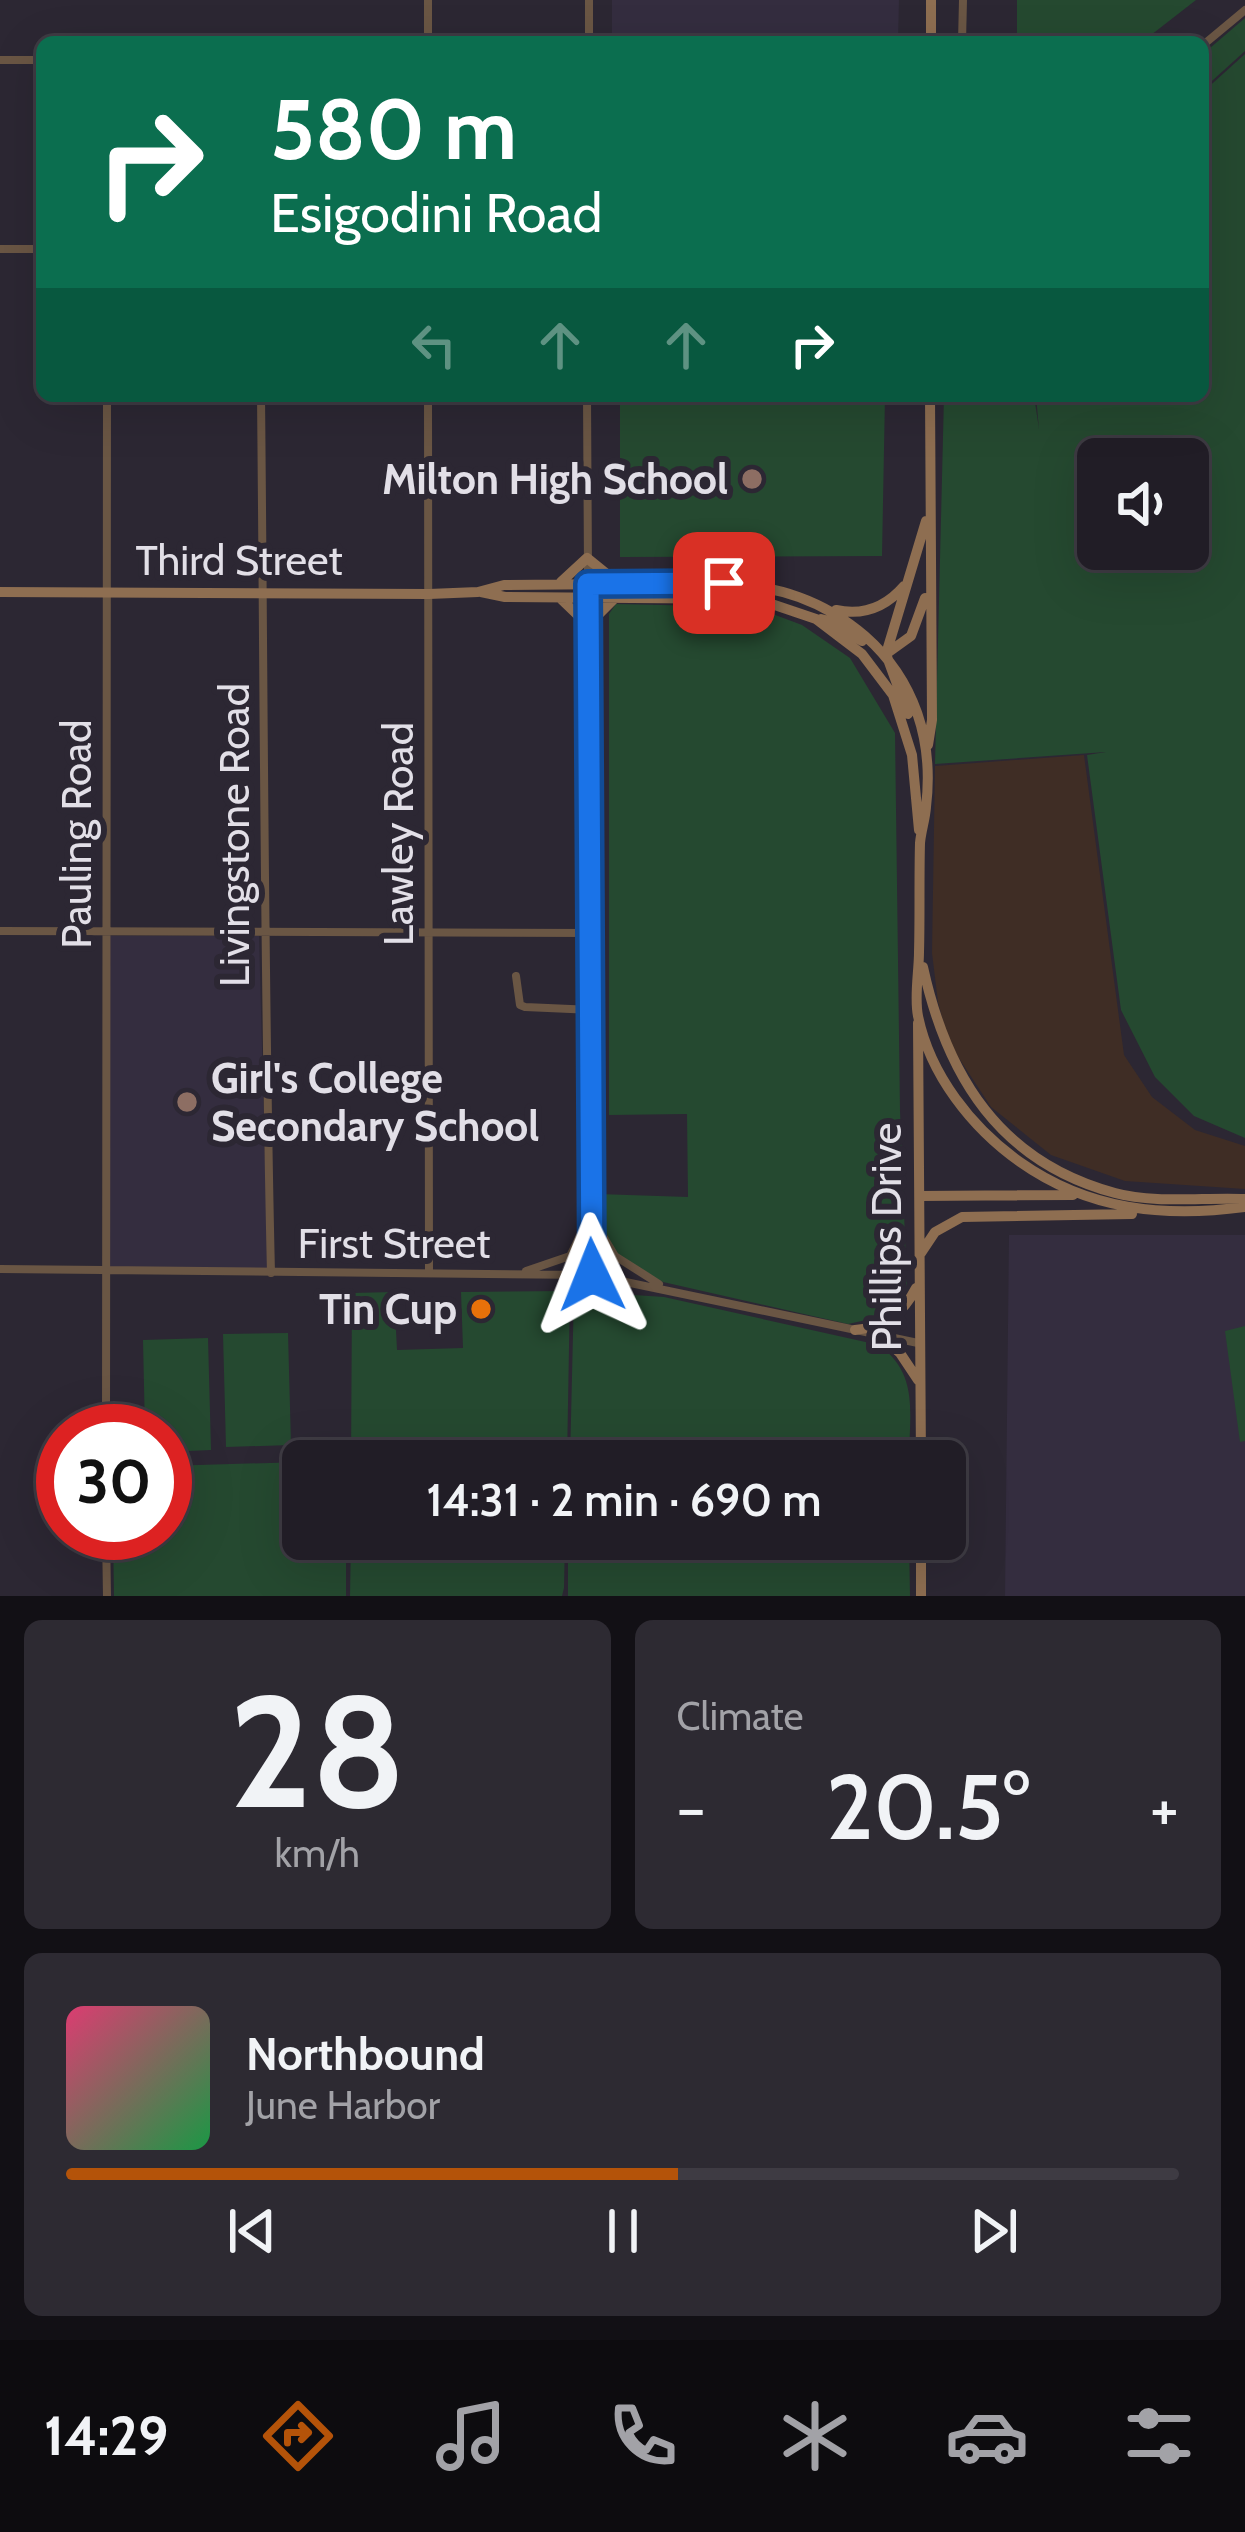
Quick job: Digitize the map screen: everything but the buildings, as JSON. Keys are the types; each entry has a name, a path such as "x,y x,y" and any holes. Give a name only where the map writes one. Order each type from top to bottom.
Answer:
{"main road":[{"path":"931,0 931,36"},
{"path":"920,836 932,720 930,402"},
{"path":"886,654 929,510"},
{"path":"927,754 916,706 886,654 806,598 760,585 617,590 589,625 558,591 587,558 617,590 757,599 833,622 886,654 908,711 920,836 919,946 944,1042 985,1112 1036,1157 1117,1194"},
{"path":"827,609 850,614 868,611 908,582"},
{"path":"886,654 911,636 929,584"},
{"name":"Third Street","path":"0,592 429,594 478,592 504,585 558,591 617,590"},
{"path":"816,619 875,669 893,695 907,730"},
{"name":"Phillips Drive","path":"919,946 920,1440"},
{"path":"918,1014 943,1078 982,1130 1036,1174 1109,1205 1202,1213"},
{"path":"920,1196 1117,1194 1245,1203"},
{"path":"919,1257 935,1232 962,1217 1202,1213 1245,1203"},
{"path":"855,1330 896,1316 918,1285"},
{"path":"881,1336 900,1353 919,1383"},
{"path":"921,1596 922,1560"}],"street":[{"path":"428,0 428,36"},
{"path":"589,0 589,36"},
{"path":"962,36 963,0"},
{"path":"1209,39 1245,10"},
{"path":"0,60 36,60"},
{"path":"0,249 36,249"},
{"name":"Pauling Road","path":"106,1404 107,402"},
{"name":"Livingstone Road","path":"261,402 263,932 271,1273"},
{"name":"Lawley Road","path":"428,402 429,1271"},
{"path":"587,402 592,1275"},
{"path":"0,931 593,933"},
{"path":"516,976 524,1007 593,1010"},
{"path":"519,1274 570,1256 590,1215"},
{"path":"590,1215 621,1262 665,1288"},
{"name":"First Street","path":"0,1269 592,1275 918,1343"},
{"path":"106,1560 106,1596"}],"shaded area":[{"path":"612,0 899,0 898,36 612,36"},
{"path":"1084,755 1124,1055 1152,1097 1195,1130 1245,1146 1245,1189 1125,1181 1051,1155 991,1107 949,1043 932,953 935,766"},
{"name":"Girl's College Secondary School","path":"110,936 259,936 268,1270 110,1267"},
{"path":"1009,1235 1245,1235 1245,1596 1005,1596"}],"green space":[{"path":"1017,0 1196,0 1150,36 1017,36"},
{"path":"1245,18 1245,51 1209,84 1209,49"},
{"path":"1245,54 1245,1138 1194,1116 1155,1077 1121,1010 1087,755 1106,752 935,764 944,402 1035,402 1039,429 1037,402 1209,402 1209,87"},
{"name":"Milton High School","path":"620,402 885,402 882,556 620,557"},
{"path":"616,604 754,607 802,625 850,658 895,733 907,1289 889,1315 848,1324 663,1282 616,1256 603,1225 598,1194 688,1197 687,1114 609,1115 609,614"},
{"path":"570,1291 567,1440 351,1440 352,1293 394,1292 397,1350 463,1348 461,1292"},
{"path":"574,1291 664,1297 879,1345 907,1383 909,1440 570,1440"},
{"path":"1245,1326 1245,1441 1240,1442 1225,1331"},
{"path":"288,1333 291,1440 282,1440 282,1445 226,1447 223,1334"},
{"path":"208,1338 211,1450 192,1451 192,1404 144,1404 143,1340"},
{"path":"282,1463 282,1560 346,1560 346,1596 114,1596 113,1560 192,1560 192,1465"},
{"path":"351,1560 565,1560 562,1596 350,1596"},
{"path":"568,1560 909,1560 910,1596 568,1596"}],"place":[{"name":"Milton High School","path":"752,479"},
{"name":"Girl's College Secondary School","path":"187,1102"},
{"name":"Tin Cup","path":"481,1309"}],"route":[{"path":"592,1275 588,584 724,583"}]}
